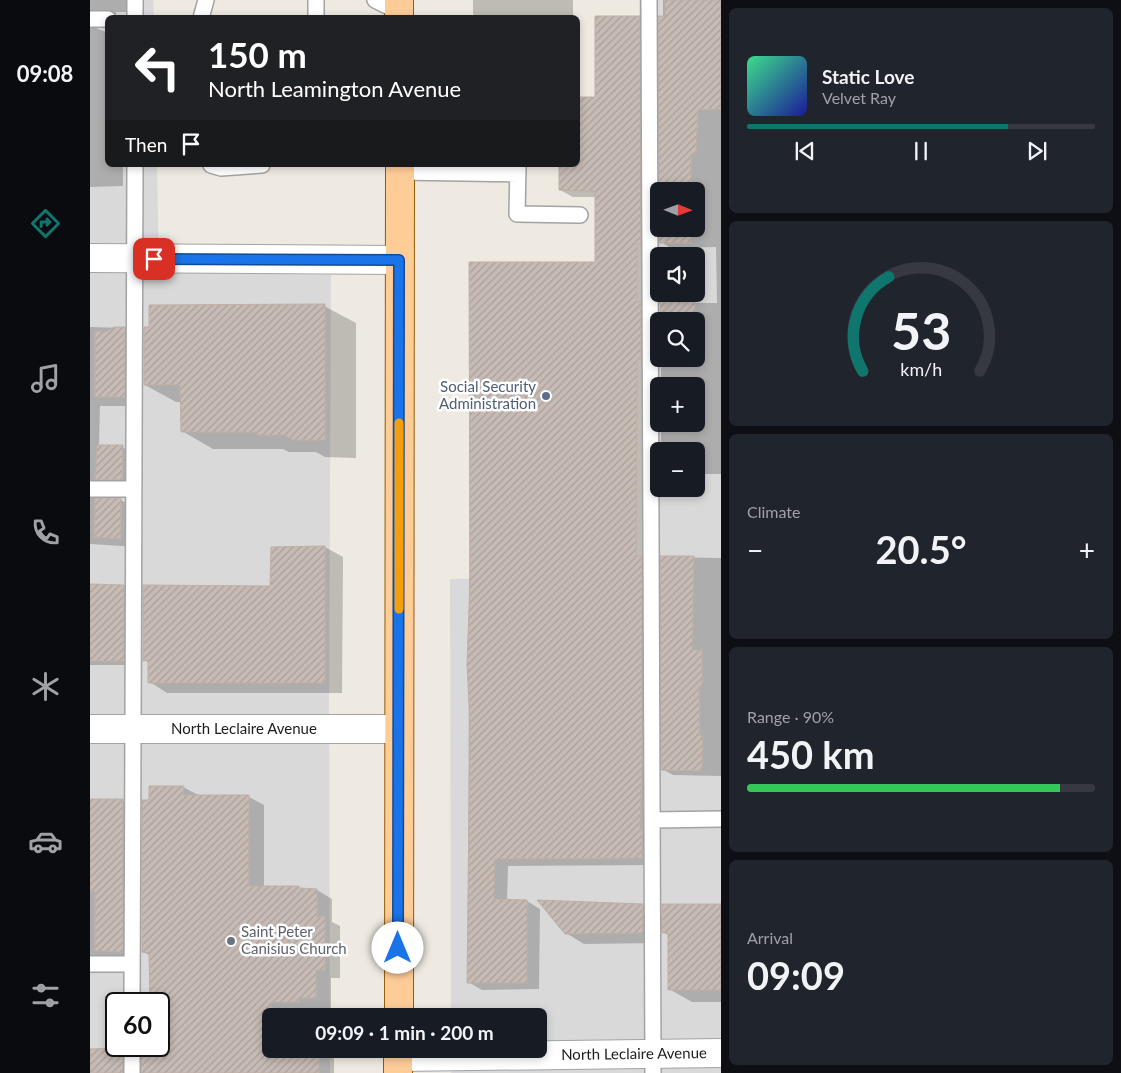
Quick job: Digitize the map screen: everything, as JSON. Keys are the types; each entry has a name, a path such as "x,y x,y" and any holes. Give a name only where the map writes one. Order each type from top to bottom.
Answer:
{"main road":[{"path":"398,1008 400,169"}],"street":[{"path":"90,258 399,260"},
{"name":"North Leclaire Avenue","path":"90,729 398,729"},
{"name":"North Leclaire Avenue","path":"398,1059 653,1064 721,1053"}],"lane":[{"path":"135,0 135,15"},
{"path":"202,15 206,0"},
{"path":"316,0 316,15"},
{"path":"375,0 399,10"},
{"path":"649,0 653,1064"},
{"path":"90,19 105,19"},
{"path":"132,992 135,167"},
{"path":"218,167 235,167"},
{"path":"400,169 518,169 517,214 580,215"},
{"path":"90,489 134,489"},
{"path":"652,820 721,819"},
{"path":"90,964 132,964"},
{"path":"132,1057 132,1073"}],"shaded area":[{"path":"90,0 153,0 154,15 105,15 105,167 157,167 159,272 331,275 330,1008 262,1008 262,1058 330,1058 330,1073 90,1073"},
{"path":"639,0 721,0 721,1073 451,1073 451,1058 547,1058 547,1008 451,1008 450,579 645,574"}],"building":[{"path":"665,0 721,0 721,109 698,110 696,154 691,154 691,182 659,182 658,16 665,16"},
{"path":"595,16 640,16 641,244 637,244 637,302 641,302 641,359 637,359 636,556 642,556 642,769 640,830 642,830 642,858 495,859 494,899 527,900 527,983 467,983 470,722 467,665 470,580 469,262 595,262 595,191 559,190 559,167 580,167 580,97 595,97"},
{"path":"659,238 691,238 691,243 659,243"},
{"path":"660,302 695,302 695,312 660,312"},
{"path":"325,304 325,440 293,440 285,435 257,435 257,432 181,432 180,385 144,385 144,327 149,327 149,305"},
{"path":"114,327 125,327 125,397 95,397 95,331 106,332"},
{"path":"97,445 123,445 122,480 95,480"},
{"path":"95,498 121,498 121,539 94,537"},
{"path":"325,546 325,683 148,683 148,660 143,661 143,585 270,586 271,547"},
{"path":"660,556 694,556 692,650 702,650 702,686 699,686 700,736 703,736 702,771 661,770"},
{"path":"90,584 124,585 124,661 90,661"},
{"path":"149,786 184,786 183,795 249,795 249,886 299,886 299,888 317,889 317,917 325,916 325,970 316,970 316,998 299,998 299,1002 271,1002 271,1008 262,1008 262,1058 319,1058 319,1073 141,1073 141,1057 170,1057 170,992 150,992 149,953 142,952 142,800 149,800"},
{"path":"90,799 123,799 123,952 95,951 95,891 90,891"},
{"path":"537,900 643,904 643,933 565,934"},
{"path":"662,904 721,904 721,990 668,990 668,933 662,933"},
{"path":"90,1049 105,1049 105,1057 123,1057 123,1073 90,1073"}],"slow traffic":[{"path":"399,423 399,609"}],"place":[{"name":"Social Security Administration","path":"546,396"},
{"name":"Saint Peter Canisius Church","path":"231,941"}],"route":[{"path":"154,259 399,260 398,948"}]}
